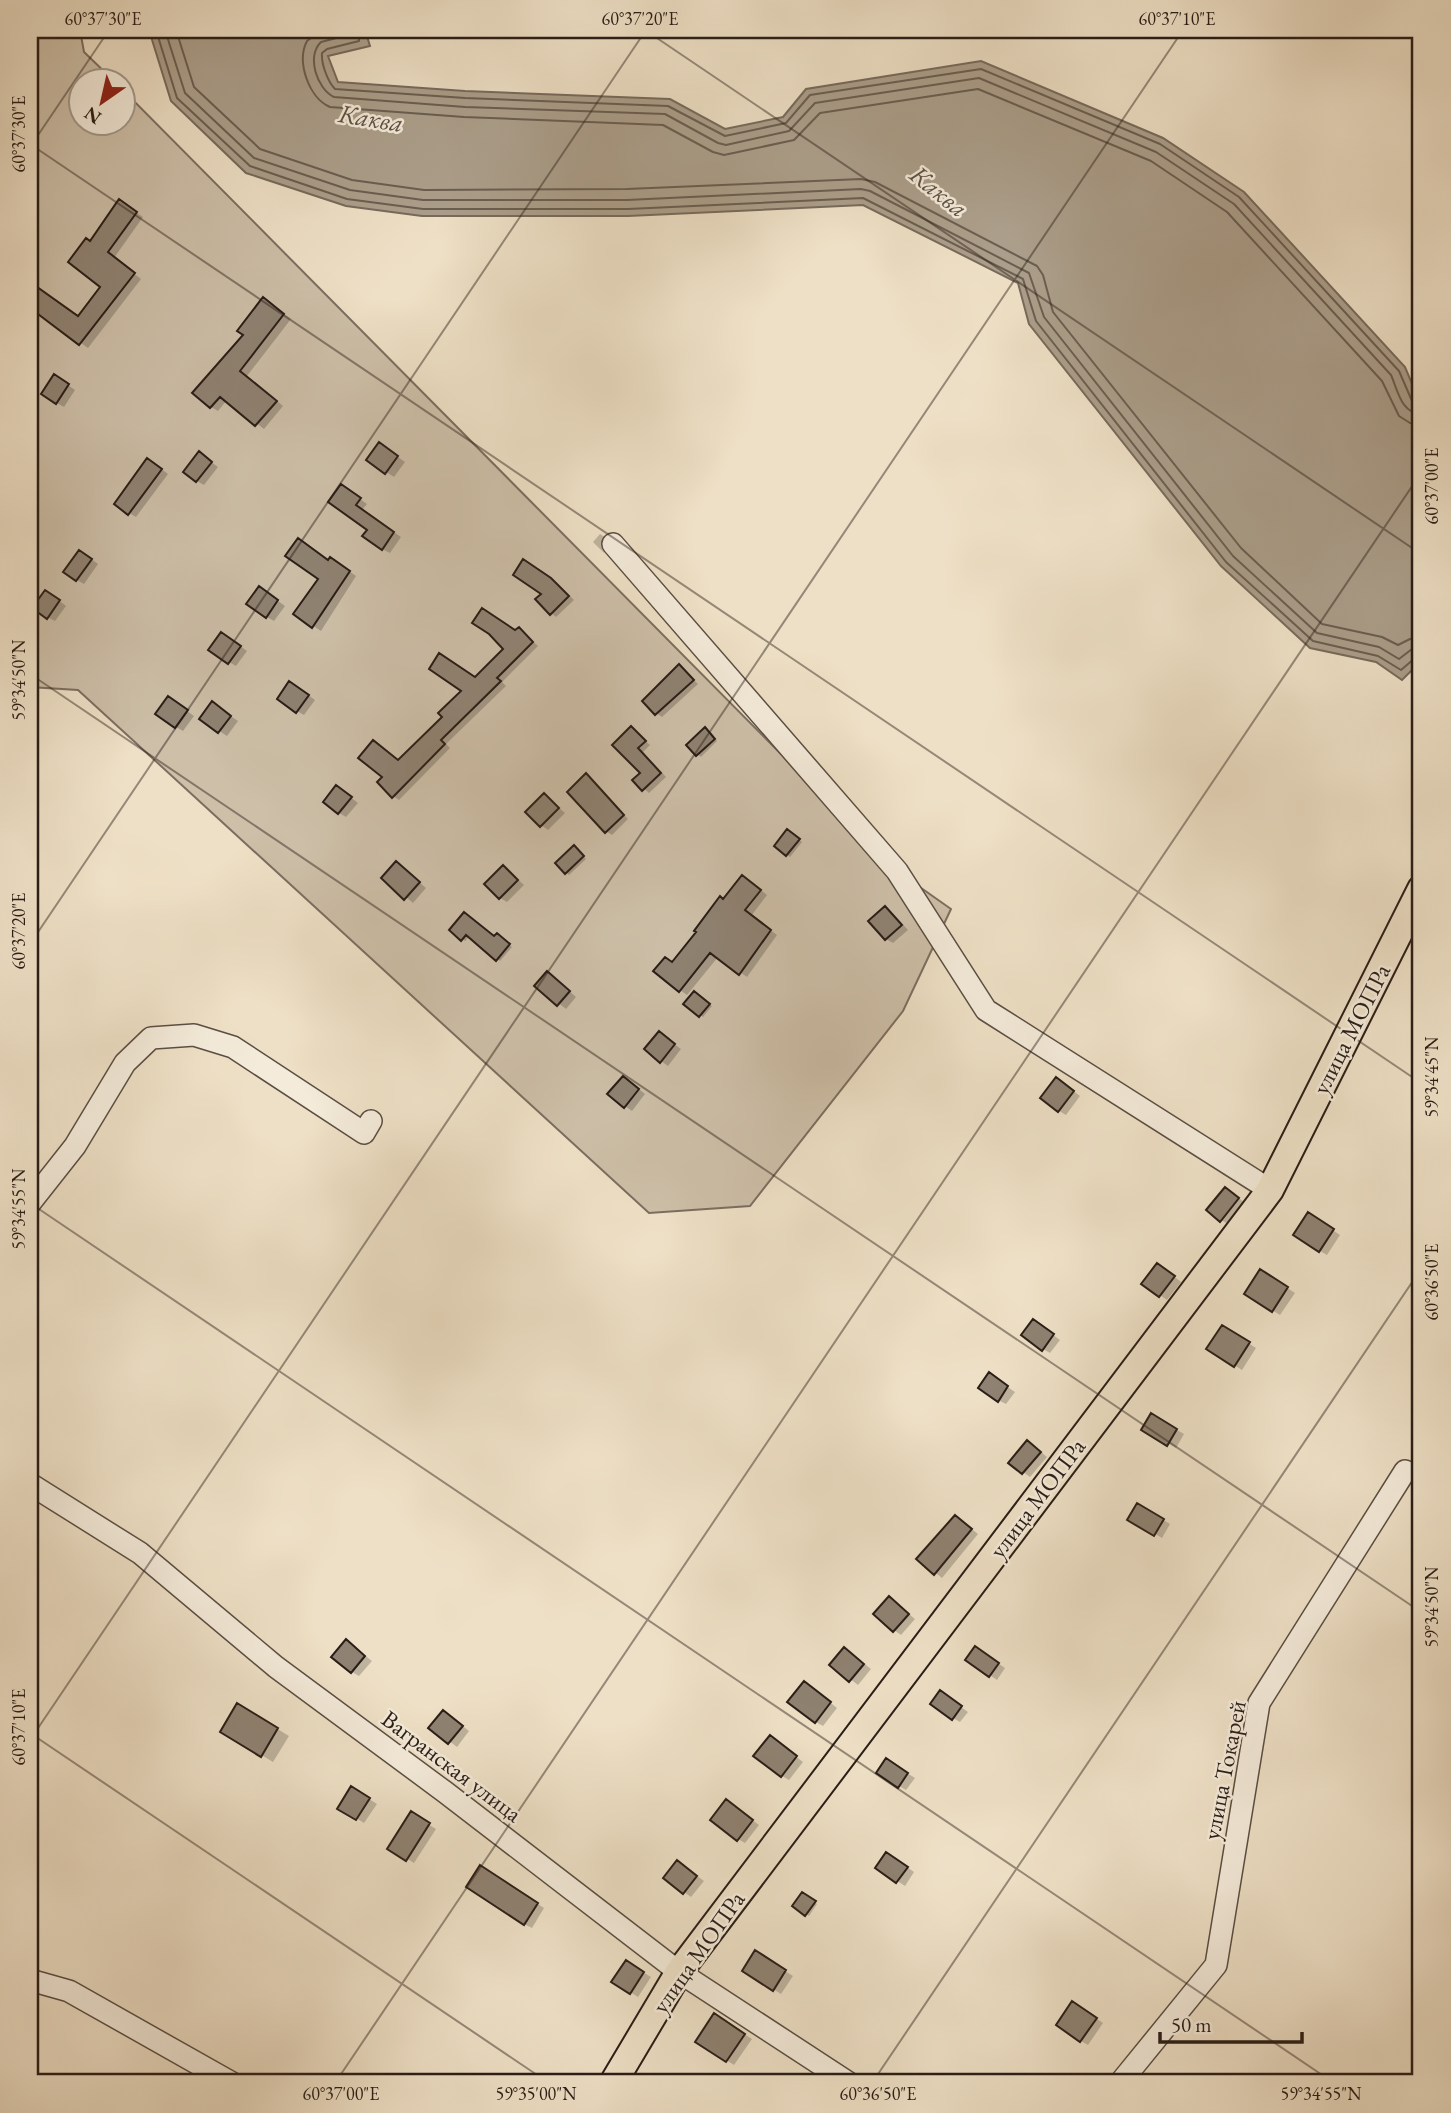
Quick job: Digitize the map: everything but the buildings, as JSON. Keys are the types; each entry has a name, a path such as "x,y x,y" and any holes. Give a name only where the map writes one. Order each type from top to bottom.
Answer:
{"main road":[{"name":"улица МОПРа","path":"613,2083 679,1972 1270,1190 1421,889"}],"street":[{"path":"613,544 897,871 986,1010 1270,1190"},
{"path":"30,1203 75,1146 125,1063 150,1038 194,1035 233,1047 364,1133 371,1121"},
{"name":"улица Токарей","path":"1119,2083 1216,1965 1259,1703 1405,1471"},
{"name":"Вагранская улица","path":"30,1484 140,1553 276,1667 445,1792 679,1972 849,2083"},
{"path":"30,1980 69,1991 232,2083"}],"shaded area":[{"path":"30,30 80,30 84,52 98,66 66,66 66,136 136,136 136,103 897,871 951,909 903,1011 750,1206 649,1213 78,690 30,687"}],"water":[{"name":"Каква","path":"149,30 365,30 370,46 328,56 338,82 465,91 670,99 725,129 783,117 806,89 981,61 1163,138 1244,192 1405,367 1421,405 1421,661 1402,680 1376,662 1310,648 1221,566 1029,324 1018,283 863,205 628,216 422,216 346,206 246,173 171,101"}]}
